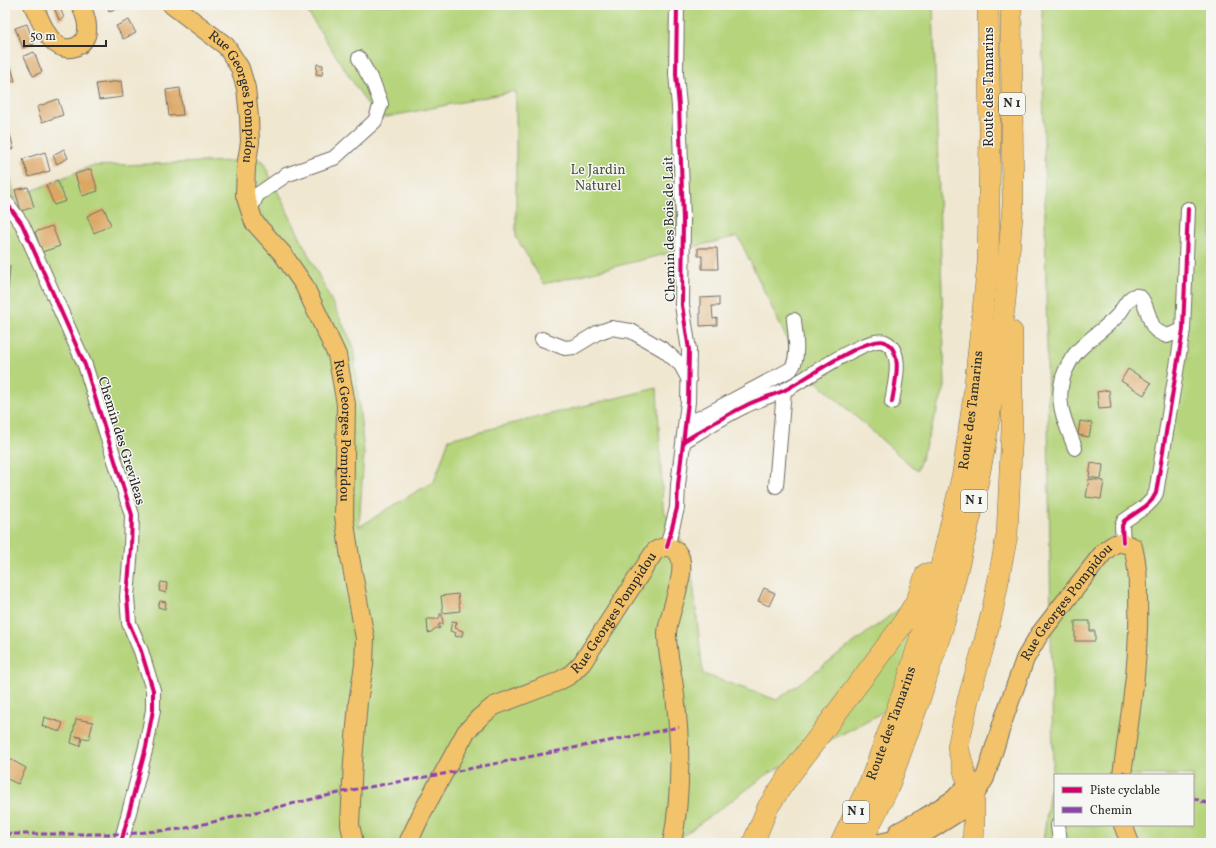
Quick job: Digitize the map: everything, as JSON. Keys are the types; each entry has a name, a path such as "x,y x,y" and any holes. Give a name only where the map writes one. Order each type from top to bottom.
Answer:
{"highway":[{"name":"Route des Tamarins","path":"862,843 930,605 963,473 973,402 988,263 990,134 988,5"},
{"name":"Route des Tamarins","path":"841,843 879,785 918,704 944,623 972,510 985,445 996,373 1005,301 1013,204 1011,5"},
{"path":"973,833 971,790 961,764 958,747 968,700 993,608 1007,535 1012,430 1013,204"},
{"path":"753,843 768,807 776,795 888,645 917,600 926,577 973,402"}],"main road":[{"path":"33,5 52,40 60,46 69,49 78,47 84,41 86,34 87,25 81,5"},
{"name":"Rue Georges Pompidou","path":"172,5 226,46 240,68 246,88 250,142 246,167 245,195 254,222 282,253 304,284 337,355 346,404 344,516 365,638 364,665 358,702 353,760 350,825 354,843"},
{"name":"Rue Georges Pompidou","path":"971,790 879,843 918,839 956,813 971,790 979,769 997,741 1026,658 1039,635 1103,553 1113,544 1123,542 1134,547 1138,562 1139,625 1136,676 1122,774"},
{"name":"Rue Georges Pompidou","path":"408,843 422,811 466,732 479,718 494,706 557,682 570,675 582,663 655,551 667,547 675,550 679,555 681,563 681,575 669,618 667,633 668,655 675,689 679,727 679,798 672,843"},
{"path":"1123,826 1130,843"}],"street":[{"name":"Chemin des Bois de Lait","path":"667,547 677,508 689,380 689,350 682,305 683,220 679,106 676,74 677,5"},
{"path":"250,210 257,195 286,175 334,158 375,121 381,104 374,86 359,58"},
{"name":"Chemin des Grevileas","path":"5,201 22,224 85,364 132,515 127,598 129,623 142,651 153,690 153,710 146,746 121,843"},
{"path":"1123,542 1122,526 1124,521 1146,506 1156,493 1183,330 1188,209"},
{"path":"1075,448 1060,406 1060,389 1066,369 1076,353 1118,315 1130,298 1136,295 1140,296 1144,300 1147,313 1154,327 1159,332 1167,336 1183,330"},
{"path":"685,426 791,369 796,358 794,320"},
{"path":"542,339 565,348 574,347 597,333 611,328 631,330 664,350 681,365 689,380"},
{"path":"684,441 745,406 784,390 860,346 878,341 886,342 895,354 897,363 892,402"},
{"path":"776,486 784,390"},
{"path":"918,839 917,829 924,818"},
{"path":"1058,826 1060,843"},
{"path":"966,843 967,836 973,833"}],"green space":[{"name":"Le Jardin Naturel","path":"303,5 933,5 945,387 917,471 800,367 738,236 544,284 516,237 516,91 377,119"},
{"path":"1042,5 1211,5 1211,843 1043,843 1053,764"},
{"path":"5,155 15,198 91,166 262,160 353,345 364,453 359,527 434,482 449,439 657,388 663,509 690,555 703,674 777,700 915,597 933,685 768,774 673,843 5,843"}],"building":[{"path":"53,5 59,5 64,18 59,20"},
{"path":"107,5 122,5 122,7 109,11"},
{"path":"129,20 136,33 123,39 116,26"},
{"path":"27,24 34,44 23,48 15,28"},
{"path":"34,52 42,72 33,76 24,56"},
{"path":"317,64 323,65 322,75 316,74"},
{"path":"11,67 15,81 5,84 5,69"},
{"path":"121,81 123,97 99,100 96,84"},
{"path":"180,88 183,115 169,116 166,90"},
{"path":"58,99 63,115 42,122 37,107"},
{"path":"7,124 14,149 5,151 5,125"},
{"path":"64,149 68,158 57,164 53,155"},
{"path":"45,152 50,171 29,177 23,159"},
{"path":"91,169 98,191 82,196 75,174"},
{"path":"57,180 66,201 54,205 46,185"},
{"path":"28,187 34,207 21,211 15,190"},
{"path":"104,208 111,225 94,233 87,216"},
{"path":"52,226 60,246 42,252 35,232"},
{"path":"698,248 717,248 718,269 702,269 702,256 698,256"},
{"path":"5,265 10,266 8,291 5,290"},
{"path":"719,297 719,306 712,306 713,319 717,318 717,325 700,326 700,298"},
{"path":"1128,369 1151,383 1144,395 1121,381"},
{"path":"1109,390 1111,408 1099,409 1097,392"},
{"path":"1080,421 1092,423 1089,437 1078,435"},
{"path":"1091,463 1103,465 1101,479 1089,477"},
{"path":"1089,479 1104,481 1101,499 1086,497"},
{"path":"161,582 167,583 166,593 159,591"},
{"path":"764,588 775,593 769,606 758,601"},
{"path":"458,594 460,611 443,613 441,596"},
{"path":"160,601 166,602 165,609 158,607"},
{"path":"440,614 442,614 443,624 439,624 439,629 436,628 428,633 427,619 438,619"},
{"path":"452,621 457,622 455,628 463,631 462,636 455,636 456,633 450,631"},
{"path":"1075,621 1090,621 1090,631 1095,631 1095,641 1075,641"},
{"path":"44,717 63,723 60,732 42,726"},
{"path":"76,719 93,722 89,739 75,736 82,738 80,746 71,743"},
{"path":"8,758 26,768 18,784 5,778 5,765"}],"marked path":[{"path":"5,834 124,834 182,829 352,790 443,774 679,727"},
{"path":"1122,772 1127,774"},
{"path":"1194,798 1211,805"}],"cycle path":[{"path":"667,547 677,508 678,485 688,402 689,350 682,305 683,220 679,106 676,74 677,5"},
{"path":"5,201 22,224 85,365 132,515 127,597 129,623 141,651 153,690 153,710 146,747 121,843"},
{"path":"1123,542 1122,526 1124,521 1146,506 1156,493 1183,330 1188,209"},
{"path":"684,441 737,410 755,401 785,390 851,351 877,341 885,342 891,347 895,353 897,361 892,402"}]}
